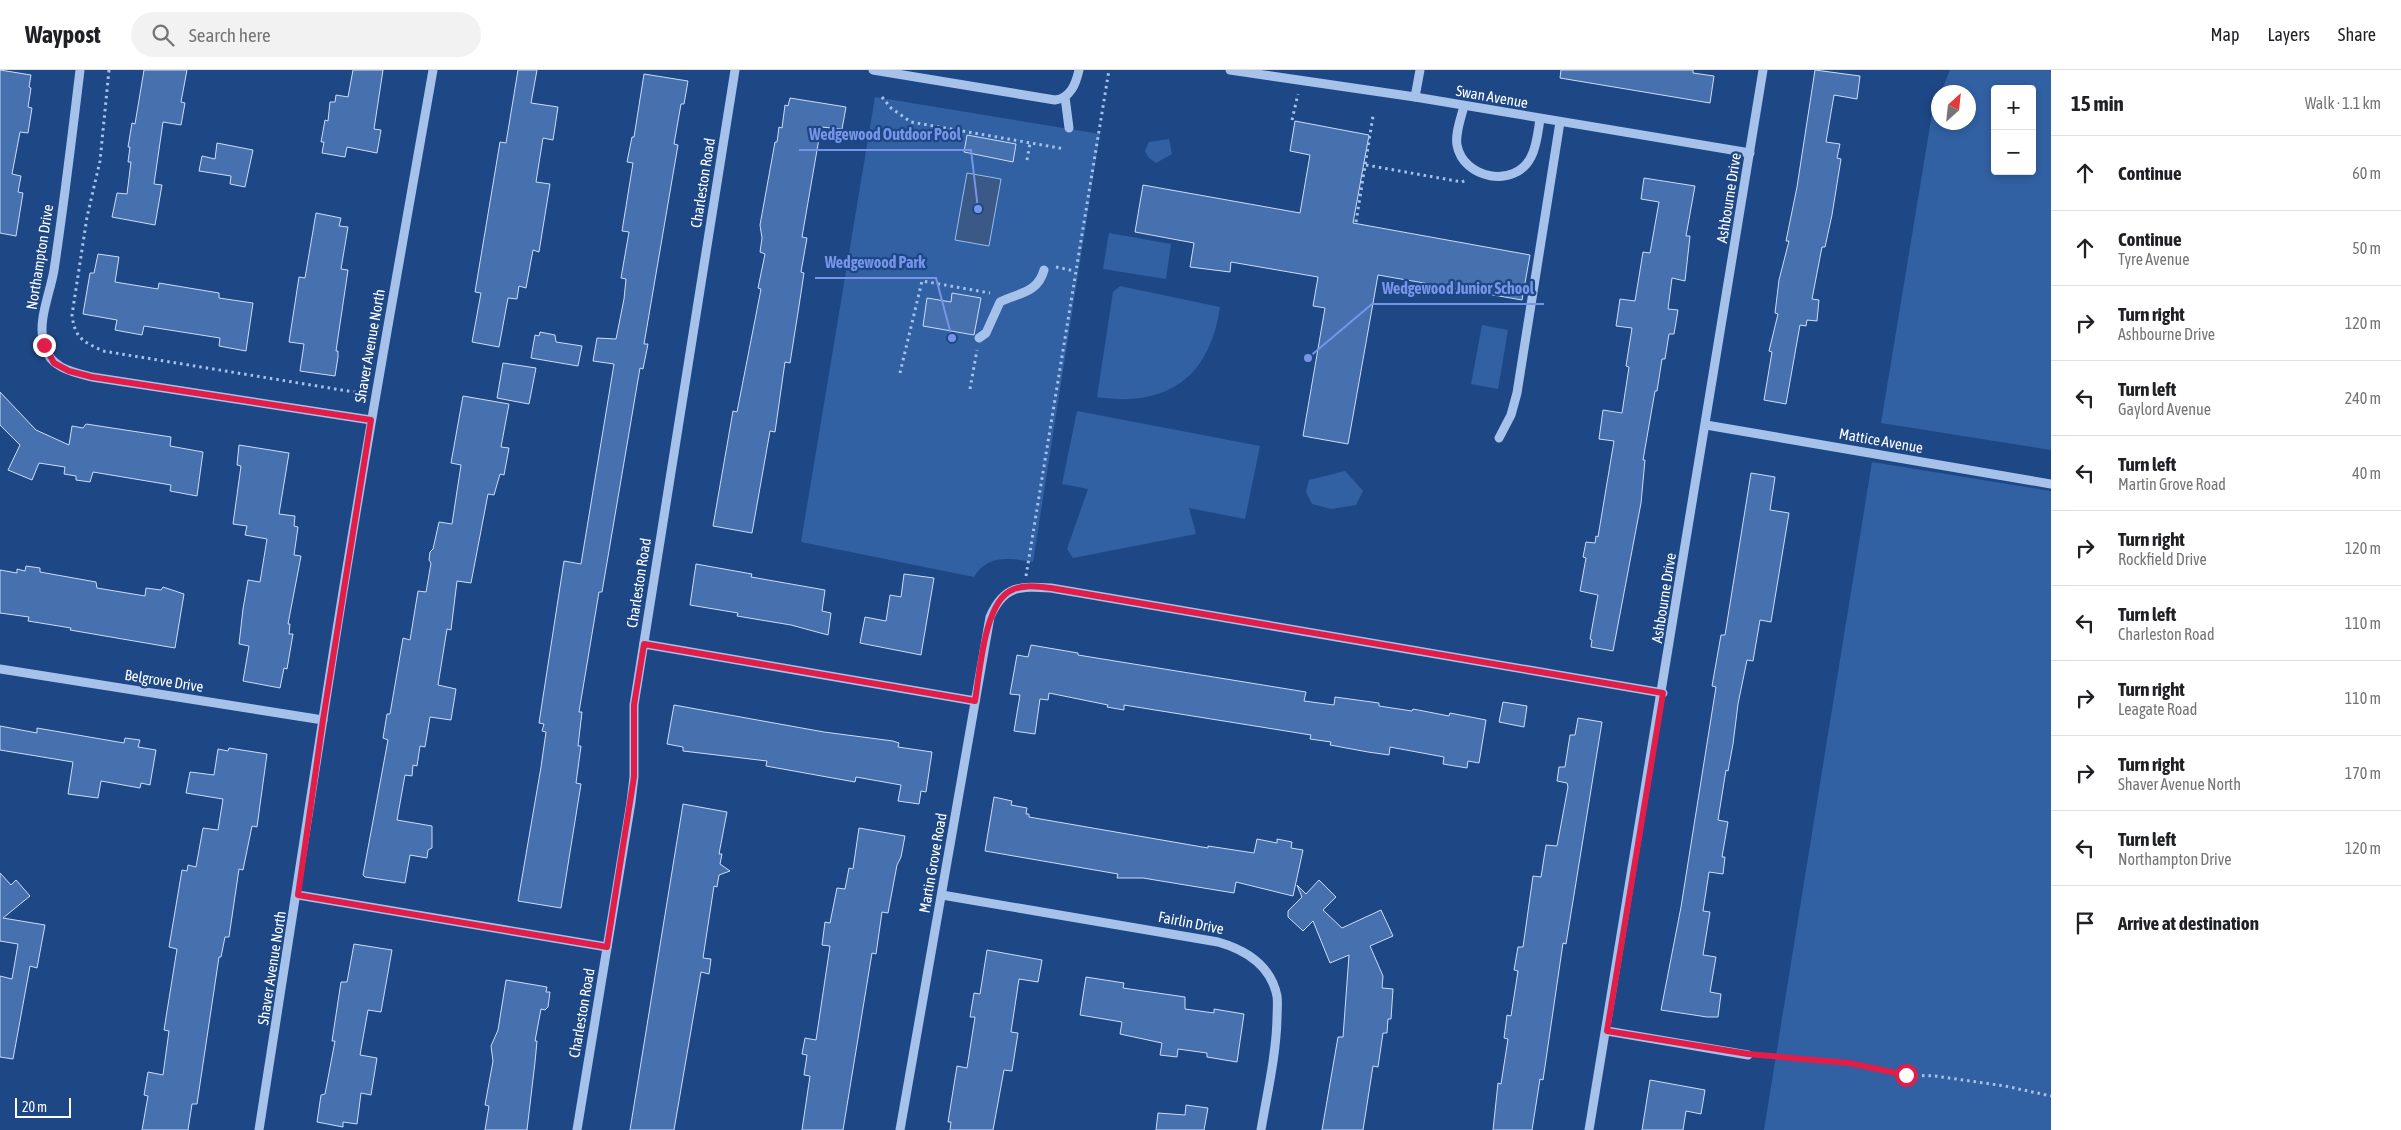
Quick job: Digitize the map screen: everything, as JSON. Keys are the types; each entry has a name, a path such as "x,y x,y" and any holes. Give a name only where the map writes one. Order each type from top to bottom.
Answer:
{"street":[{"name":"Northampton Drive","path":"80,70 54,273 43,316 44,345 54,363 69,371 92,377 371,420"},
{"name":"Shaver Avenue North","path":"259,1130 298,895 323,720 371,420 433,70"},
{"name":"Charleston Road","path":"577,1130 634,777 634,705 735,70"},
{"path":"873,70 1058,100 1065,97 1072,89 1079,70"},
{"name":"Swan Avenue","path":"1230,70 1415,97 1750,153"},
{"path":"1415,97 1420,70"},
{"name":"Ashbourne Drive","path":"1590,1130 1764,70"},
{"path":"1065,97 1069,128"},
{"path":"1464,106 1457,144 1467,164 1481,173 1494,177 1506,177 1516,173 1525,166 1532,156 1540,119"},
{"path":"1499,438 1511,415 1517,393 1560,122"},
{"path":"979,338 986,333 1000,302 1029,291 1048,268"},
{"name":"Mattice Avenue","path":"1706,425 2051,484"},
{"path":"1024,586 1051,588 1663,693"},
{"name":"Martin Grove Road","path":"900,1130 990,616 997,602 1009,592 1024,586"},
{"path":"644,644 975,701"},
{"name":"Belgrove Drive","path":"0,669 323,720"},
{"path":"298,895 607,947"},
{"name":"Fairlin Drive","path":"942,896 1218,942 1235,946 1250,955 1263,967 1272,982 1277,997 1275,1045 1261,1130"},
{"path":"1607,1031 1748,1054"}],"path":[{"path":"109,70 100,161 87,217 72,315 74,331 84,342 103,351 360,393 360,397"},
{"path":"1024,586 1027,556 1109,70"},
{"path":"1292,120 1301,80"},
{"path":"882,98 890,108 911,122 1065,149"},
{"path":"1356,222 1374,116"},
{"path":"1027,160 1030,143"},
{"path":"1366,165 1462,182 1481,173"},
{"path":"1048,268 1075,271"},
{"path":"900,374 922,281 990,293"},
{"path":"1748,1054 1828,1060 1906,1075 1936,1076 2005,1086 2051,1096"}],"shaded area":[{"path":"1950,70 2051,70 2051,450 1881,423 1931,120 1931,130 1976,130 1976,85 1944,85"},
{"path":"875,97 1100,134 1033,562 1000,559 986,564 974,577 801,542"},
{"path":"1169,139 1172,154 1156,163 1149,158 1145,151 1149,142"},
{"path":"967,173 1001,179 989,246 955,240"},
{"path":"1109,233 1171,244 1166,279 1103,269"},
{"path":"1120,286 1220,307 1215,331 1206,352 1195,369 1181,382 1164,392 1144,397 1122,399 1097,397 1113,292"},
{"path":"1482,325 1508,330 1498,389 1471,384"},
{"path":"1077,411 1260,446 1245,519 1189,508 1196,534 1073,558 1067,549 1088,489 1062,484"},
{"path":"1872,462 2051,491 2051,1130 1764,1130"},
{"path":"1345,471 1363,491 1356,505 1331,509 1312,504 1306,492 1309,480"}],"building":[{"path":"0,70 31,75 28,107 32,108 28,133 20,132 12,174 21,176 18,192 23,193 16,236 0,233"},
{"path":"144,70 187,70 181,102 185,103 181,125 163,122 154,184 162,185 155,225 112,217 117,193 127,194 131,162 128,162 130,147 128,147 132,123 135,124"},
{"path":"353,70 383,70 374,129 381,130 377,153 347,147 345,157 322,153 324,142 321,142 325,120 328,121 330,102 335,102 336,95 348,97"},
{"path":"518,70 537,70 531,103 558,107 553,140 543,138 536,182 550,184 539,252 533,250 526,288 519,286 517,299 508,298 499,347 472,342 481,293 475,292 500,142 506,143"},
{"path":"1561,70 1693,70 1693,73 1714,76 1710,103 1560,78"},
{"path":"1815,70 1860,76 1857,99 1834,95 1826,142 1840,144 1837,158 1841,159 1832,215 1825,247 1822,247 1812,299 1819,300 1817,321 1807,320 1806,326 1800,325 1786,404 1764,400 1772,352 1769,351 1778,314 1775,313 1779,280 1789,241 1786,241 1797,187"},
{"path":"644,74 688,81 684,104 681,104 674,144 678,145 644,344 648,344 643,369 640,368 602,592 599,592 579,712 582,712 578,746 581,746 576,783 581,784 561,908 518,901 546,732 542,731 544,724 539,723 564,561 581,564 614,364 593,361 597,338 616,339 624,299 626,279 621,278 629,232 622,231 633,163 627,162 632,137 634,137"},
{"path":"790,98 846,107 842,129 821,127 802,237 807,238 801,272 804,273 790,363 785,362 775,432 770,431 752,533 713,526 733,411 737,412 761,289 758,288 765,254 760,252 762,238 760,225 775,142 777,142 779,127 782,128 785,105 788,106"},
{"path":"1295,121 1369,135 1353,223 1530,255 1522,300 1378,275 1348,444 1303,436 1325,308 1313,306 1318,277 1231,262 1230,272 1190,267 1194,243 1135,232 1143,185 1300,213 1310,155 1290,151"},
{"path":"967,135 1016,144 1013,162 964,152"},
{"path":"217,143 253,150 245,187 230,184 231,176 199,171 202,156 215,159"},
{"path":"1644,178 1695,186 1686,236 1690,236 1685,281 1672,278 1668,309 1678,310 1674,334 1669,334 1665,359 1662,359 1657,391 1655,391 1643,460 1645,460 1641,503 1613,651 1591,647 1592,640 1590,639 1598,595 1580,591 1586,558 1583,557 1586,542 1595,543 1596,536 1598,537 1614,441 1599,439 1603,410 1622,413 1629,367 1626,366 1632,328 1616,326 1620,299 1635,301 1643,252 1650,253 1659,202 1641,199"},
{"path":"316,213 341,218 339,226 348,227 341,269 348,270 336,351 338,351 338,357 335,376 300,371 304,344 289,342 299,277 305,278"},
{"path":"98,254 119,257 115,282 158,289 159,283 219,293 219,298 253,303 246,351 219,346 220,338 144,326 142,335 115,330 117,320 83,314 90,273 94,273"},
{"path":"952,293 981,298 974,335 923,326 927,298 951,302"},
{"path":"540,332 555,335 556,342 582,346 578,366 531,358 535,335 539,336"},
{"path":"503,363 536,368 529,404 497,398"},
{"path":"0,392 36,430 69,445 72,426 83,428 86,424 171,437 170,446 203,452 197,496 170,491 171,485 93,472 90,482 76,480 76,476 64,474 65,467 39,463 32,480 8,470 20,445 0,425"},
{"path":"463,396 509,404 501,447 509,448 504,475 500,474 494,495 488,494 471,583 457,581 451,630 447,629 438,685 456,689 451,720 430,717 425,747 420,746 417,766 413,765 412,776 405,775 397,820 432,826 432,848 428,850 427,858 410,855 405,883 365,877 363,875 388,740 383,738 387,714 390,714 403,638 410,640 418,591 426,592 431,563 429,560 430,552 433,549 439,522 452,524 461,465 451,463"},
{"path":"239,445 289,453 279,514 295,516 294,526 298,527 294,555 301,556 288,624 290,624 289,634 293,634 287,669 284,668 280,688 243,681 249,646 239,644 243,609 248,580 260,582 267,539 245,535 247,526 233,524 241,466 237,465"},
{"path":"1751,473 1775,477 1770,510 1789,513 1771,622 1760,620 1753,661 1747,660 1738,704 1733,744 1728,771 1726,770 1718,820 1728,822 1722,857 1725,857 1723,874 1709,872 1703,911 1710,912 1703,955 1716,957 1710,992 1721,994 1718,1017 1707,1017 1661,1010 1681,907 1716,687 1712,686 1721,635 1725,635"},
{"path":"696,564 752,574 751,577 825,590 822,611 831,613 828,635 791,625 737,616 738,613 690,605"},
{"path":"26,566 40,568 40,572 96,582 97,588 145,596 146,588 161,590 163,587 184,594 175,648 70,630 71,628 28,621 29,617 0,613 0,570 17,573 17,569 25,571"},
{"path":"904,574 934,578 921,655 860,643 865,617 886,621 890,595 901,597"},
{"path":"1031,645 1078,653 1078,655 1306,692 1304,701 1334,705 1335,697 1379,703 1379,706 1412,711 1413,709 1449,716 1450,713 1486,720 1479,763 1468,761 1467,768 1443,764 1444,757 1390,747 1389,755 1368,752 1330,745 1331,742 1310,739 1311,735 1124,705 1124,710 1049,693 1048,700 1040,699 1035,734 1014,731 1020,695 1010,694 1017,655 1028,657"},
{"path":"1503,702 1527,706 1524,727 1499,722"},
{"path":"674,705 824,732 893,741 899,743 898,747 932,752 926,792 921,791 919,804 898,801 901,785 856,777 855,782 766,766 767,761 683,751 683,747 667,744"},
{"path":"1578,718 1602,722 1566,944 1563,943 1543,1080 1540,1079 1532,1130 1493,1130 1498,1083 1501,1084 1508,1039 1504,1038 1507,1015 1511,1016 1518,971 1514,970 1518,947 1523,947 1533,876 1541,877 1546,845 1557,846 1568,787 1567,783 1557,781 1559,767 1565,767 1570,735 1575,735"},
{"path":"0,726 37,733 37,728 124,743 125,738 140,740 138,747 156,750 150,785 141,783 140,788 101,781 98,798 68,794 73,762 0,750"},
{"path":"229,748 267,754 257,827 252,826 243,870 239,869 229,937 225,937 221,957 219,957 197,1104 192,1104 188,1130 142,1130 148,1096 144,1095 148,1072 163,1075 169,1031 164,1030 177,949 169,947 182,870 187,871 188,865 196,867 203,828 218,830 223,799 186,793 190,772 214,775 218,749 228,751"},
{"path":"994,797 1012,801 1011,805 1027,808 1026,814 1029,814 1029,817 1208,848 1208,846 1254,853 1257,839 1277,843 1277,839 1292,842 1291,848 1303,850 1293,896 1236,882 1234,893 1143,878 1117,878 1118,874 985,851"},
{"path":"683,804 727,812 719,854 722,854 720,864 730,871 719,875 717,887 714,886 703,958 711,959 709,974 701,972 674,1130 630,1130"},
{"path":"859,828 905,836 901,857 897,865 888,913 882,912 876,954 872,953 843,1130 802,1130 810,1076 804,1075 807,1055 802,1054 805,1038 816,1040 830,946 822,945 825,922 830,923 837,888 845,889 849,868 853,869"},
{"path":"0,873 11,885 16,880 30,896 3,918 45,925 37,968 30,966 13,1059 0,1057 0,976 12,979 18,944 0,941"},
{"path":"1319,880 1336,897 1323,910 1342,928 1381,910 1393,936 1370,946 1383,976 1382,988 1393,989 1391,1019 1388,1019 1387,1033 1383,1033 1378,1067 1373,1066 1363,1130 1322,1130 1338,1037 1343,1037 1349,955 1330,963 1313,921 1303,931 1288,917 1288,911 1302,897 1297,885 1306,894"},
{"path":"354,944 392,950 381,1012 368,1010 360,1055 377,1058 371,1095 361,1093 357,1124 343,1122 343,1127 317,1122 321,1095 325,1094 335,1041 332,1041 341,982 347,982"},
{"path":"987,950 1042,960 1038,982 1019,979 1011,1032 1018,1033 1012,1071 1004,1070 993,1130 950,1130 951,1122 948,1122 957,1066 967,1068 975,1017 970,1017 974,993 980,994"},
{"path":"1086,977 1124,983 1123,988 1185,997 1185,1009 1214,1013 1214,1009 1244,1014 1237,1062 1207,1057 1207,1053 1178,1049 1177,1057 1160,1055 1162,1043 1120,1034 1122,1022 1080,1015"},
{"path":"506,980 547,987 546,992 550,992 548,1007 545,1010 541,1009 535,1041 537,1041 527,1130 485,1130 489,1106 485,1105 493,1061 491,1046 498,1030"},
{"path":"1650,1080 1705,1090 1701,1114 1686,1111 1683,1130 1642,1130"},
{"path":"1186,1105 1208,1108 1204,1130 1156,1130 1158,1113 1185,1115"}],"place":[{"name":"Wedgewood Outdoor Pool","path":"978,209"},
{"name":"Wedgewood Park","path":"952,338"},
{"name":"Wedgewood Junior School","path":"1308,358"}],"route":[{"path":"44,345 54,363 69,371 92,377 371,420 323,720 298,895 607,947 631,802 634,777 634,705 644,644 975,701 990,616 997,602 1013,589 1024,586 1051,588 1663,693 1607,1031 1748,1054 1849,1063 1906,1075"}]}
